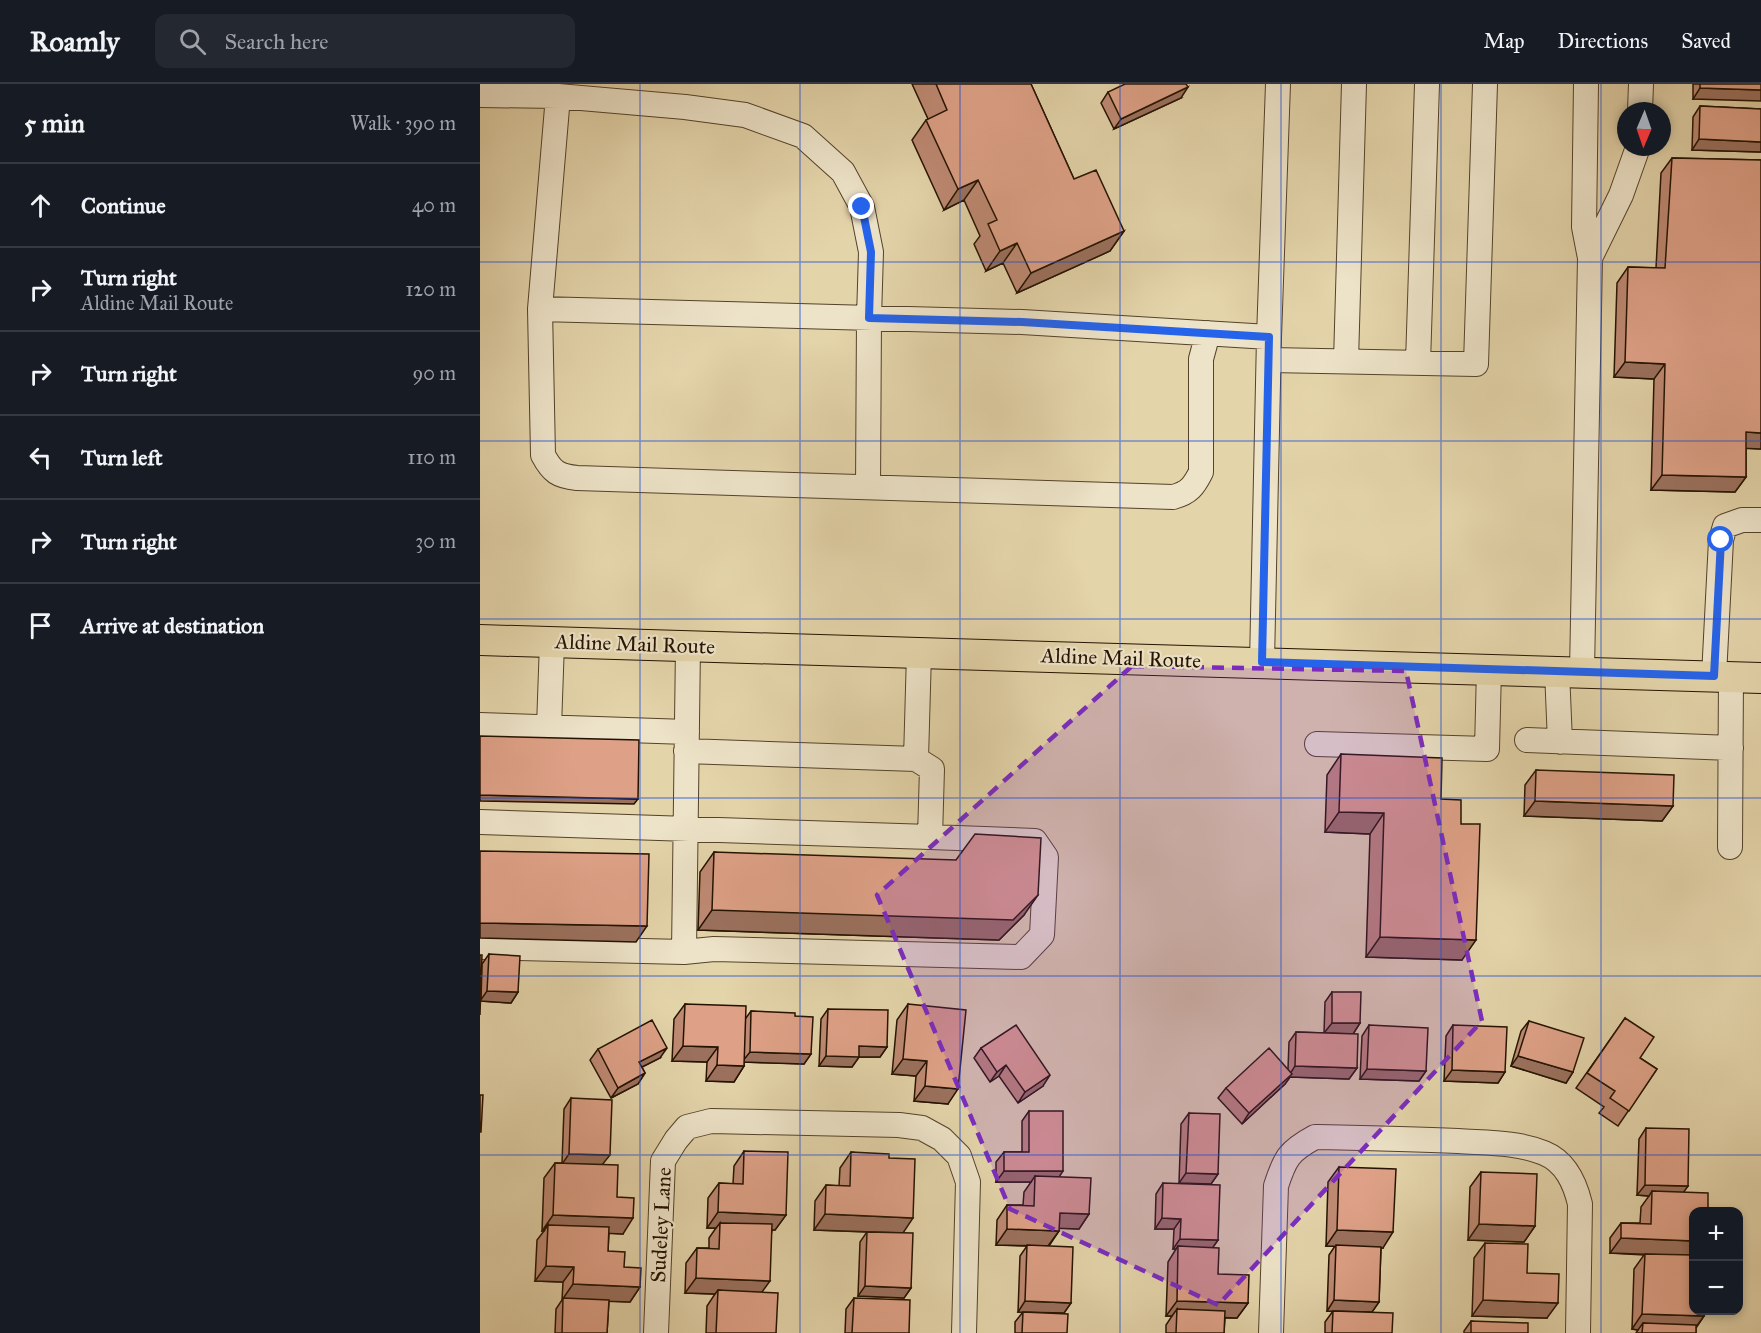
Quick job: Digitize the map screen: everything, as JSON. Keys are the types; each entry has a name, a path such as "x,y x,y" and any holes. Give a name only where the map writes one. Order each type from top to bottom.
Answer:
{"main road":[{"name":"Aldine Mail Route","path":"480,640 1761,678"}],"street":[{"path":"1262,662 1278,84"},
{"path":"1346,361 1354,84"},
{"path":"1418,363 1427,84"},
{"path":"540,309 1022,322 1208,333 1269,348 1346,361 1476,364 1485,84"},
{"path":"1560,742 1569,671 1590,258 1584,227 1586,84"},
{"path":"1640,102 1641,84"},
{"path":"480,95 558,96 685,107 745,115 803,136 843,172 862,207 871,252 868,487"},
{"path":"558,96 540,309 543,455 550,469 564,477 1173,496 1184,494 1193,487 1201,472 1201,360 1208,333"},
{"path":"1590,258 1621,195 1635,156"},
{"path":"1730,847 1731,748 1723,676 1721,540 1725,526 1742,520 1761,520"},
{"path":"542,733 552,642"},
{"path":"684,952 688,646"},
{"path":"916,759 919,652"},
{"path":"1317,744 1487,749 1489,669"},
{"path":"480,725 508,735 542,733 577,738 686,741 916,759 932,769 930,837"},
{"path":"1527,740 1731,748"},
{"path":"480,822 506,812 609,814 685,828 1035,841 1046,857 1042,935 1021,957 714,949 684,952 480,947"},
{"name":"Sudeley Lane","path":"656,1333 663,1161 687,1127 711,1121 899,1125 922,1128 942,1139 959,1156 968,1182 964,1333"},
{"path":"1271,1333 1276,1186 1282,1165 1295,1147 1315,1137 1421,1139 1510,1144 1545,1154 1558,1162 1569,1174 1577,1188 1581,1204 1578,1333"}],"highlighted area":[{"path":"1132,666 1406,671 1482,1021 1218,1305 1010,1209 877,895"}],"building":[{"path":"936,84 1031,84 1074,179 1096,170 1124,231 1031,273 1017,243 1000,251 988,224 997,220 978,180 958,189 926,120 947,110"},
{"path":"1125,84 1186,84 1188,87 1121,119 1108,92"},
{"path":"1700,84 1761,84 1761,90 1700,88"},
{"path":"1700,106 1761,109 1761,142 1699,139"},
{"path":"1672,158 1761,160 1761,433 1746,432 1746,477 1662,475 1665,364 1625,362 1628,267 1665,268"},
{"path":"480,736 639,740 638,799 480,795"},
{"path":"1341,754 1442,758 1441,799 1461,800 1461,824 1480,824 1476,940 1380,937 1384,813 1339,812"},
{"path":"1536,770 1674,775 1673,806 1535,801"},
{"path":"975,834 1041,838 1038,895 1013,920 712,910 714,852 956,860"},
{"path":"480,851 649,854 647,926 480,923"},
{"path":"489,954 520,956 518,992 487,991"},
{"path":"480,955 482,955 480,1015"},
{"path":"1332,992 1361,992 1360,1023 1332,1023"},
{"path":"685,1004 746,1006 744,1066 717,1065 718,1047 683,1046"},
{"path":"908,1004 966,1010 958,1089 925,1086 927,1061 903,1059"},
{"path":"828,1009 888,1010 887,1047 859,1046 859,1057 826,1056"},
{"path":"751,1011 795,1013 795,1016 813,1017 811,1054 750,1052"},
{"path":"1625,1018 1654,1037 1640,1058 1657,1069 1629,1111 1610,1098 1615,1091 1587,1073"},
{"path":"652,1020 667,1048 639,1062 645,1073 618,1088 598,1049"},
{"path":"1529,1021 1584,1038 1573,1072 1518,1056"},
{"path":"1016,1025 1050,1075 1025,1092 1006,1065 997,1072 981,1048"},
{"path":"1369,1025 1428,1028 1426,1071 1367,1069"},
{"path":"1453,1025 1507,1027 1505,1072 1452,1070"},
{"path":"1296,1032 1358,1034 1357,1068 1295,1066"},
{"path":"1269,1048 1292,1074 1249,1113 1226,1088"},
{"path":"480,1095 483,1095 481,1132 480,1132"},
{"path":"571,1098 612,1100 610,1155 569,1154"},
{"path":"1029,1111 1063,1111 1063,1171 1004,1171 1004,1152 1029,1152"},
{"path":"1189,1113 1220,1114 1218,1174 1186,1173"},
{"path":"1646,1128 1689,1129 1688,1186 1645,1185"},
{"path":"744,1151 788,1152 786,1215 718,1212 719,1183 743,1184"},
{"path":"851,1152 889,1154 889,1158 915,1159 913,1218 825,1214 826,1185 850,1186"},
{"path":"555,1163 618,1165 617,1197 634,1198 633,1218 553,1215"},
{"path":"1339,1167 1396,1169 1393,1232 1337,1230"},
{"path":"1481,1172 1537,1174 1535,1226 1479,1224"},
{"path":"1035,1176 1091,1178 1089,1214 1060,1213 1059,1231 1007,1229 1007,1205 1034,1206"},
{"path":"1163,1183 1220,1185 1218,1240 1180,1239 1181,1219 1162,1218"},
{"path":"1652,1191 1708,1193 1708,1207 1689,1207 1689,1241 1621,1238 1621,1223 1651,1224"},
{"path":"720,1223 772,1224 770,1281 696,1278 697,1248 719,1249"},
{"path":"548,1225 609,1227 608,1251 625,1252 624,1267 641,1268 640,1287 573,1284 574,1267 546,1266"},
{"path":"867,1232 913,1233 911,1288 865,1286"},
{"path":"1485,1243 1528,1244 1527,1273 1559,1274 1558,1303 1483,1300"},
{"path":"1027,1245 1073,1247 1071,1303 1025,1301"},
{"path":"1336,1245 1381,1247 1379,1302 1334,1300"},
{"path":"1178,1246 1219,1248 1218,1274 1249,1275 1248,1303 1177,1301"},
{"path":"1645,1254 1689,1255 1689,1315 1704,1316 1642,1314"},
{"path":"718,1290 778,1293 776,1333 716,1333"},
{"path":"563,1298 609,1300 607,1333 562,1333"},
{"path":"854,1298 910,1300 909,1333 852,1333"},
{"path":"1177,1309 1225,1311 1224,1333 1176,1333"},
{"path":"1333,1311 1393,1313 1392,1333 1332,1333"},
{"path":"1023,1312 1068,1314 1067,1333 1022,1333"},
{"path":"1471,1321 1528,1323 1528,1333 1471,1333"},
{"path":"1643,1323 1696,1325 1696,1333 1642,1333"}],"route":[{"path":"862,207 871,252 869,318 1022,322 1269,337 1262,662 1714,676 1721,540"}]}
